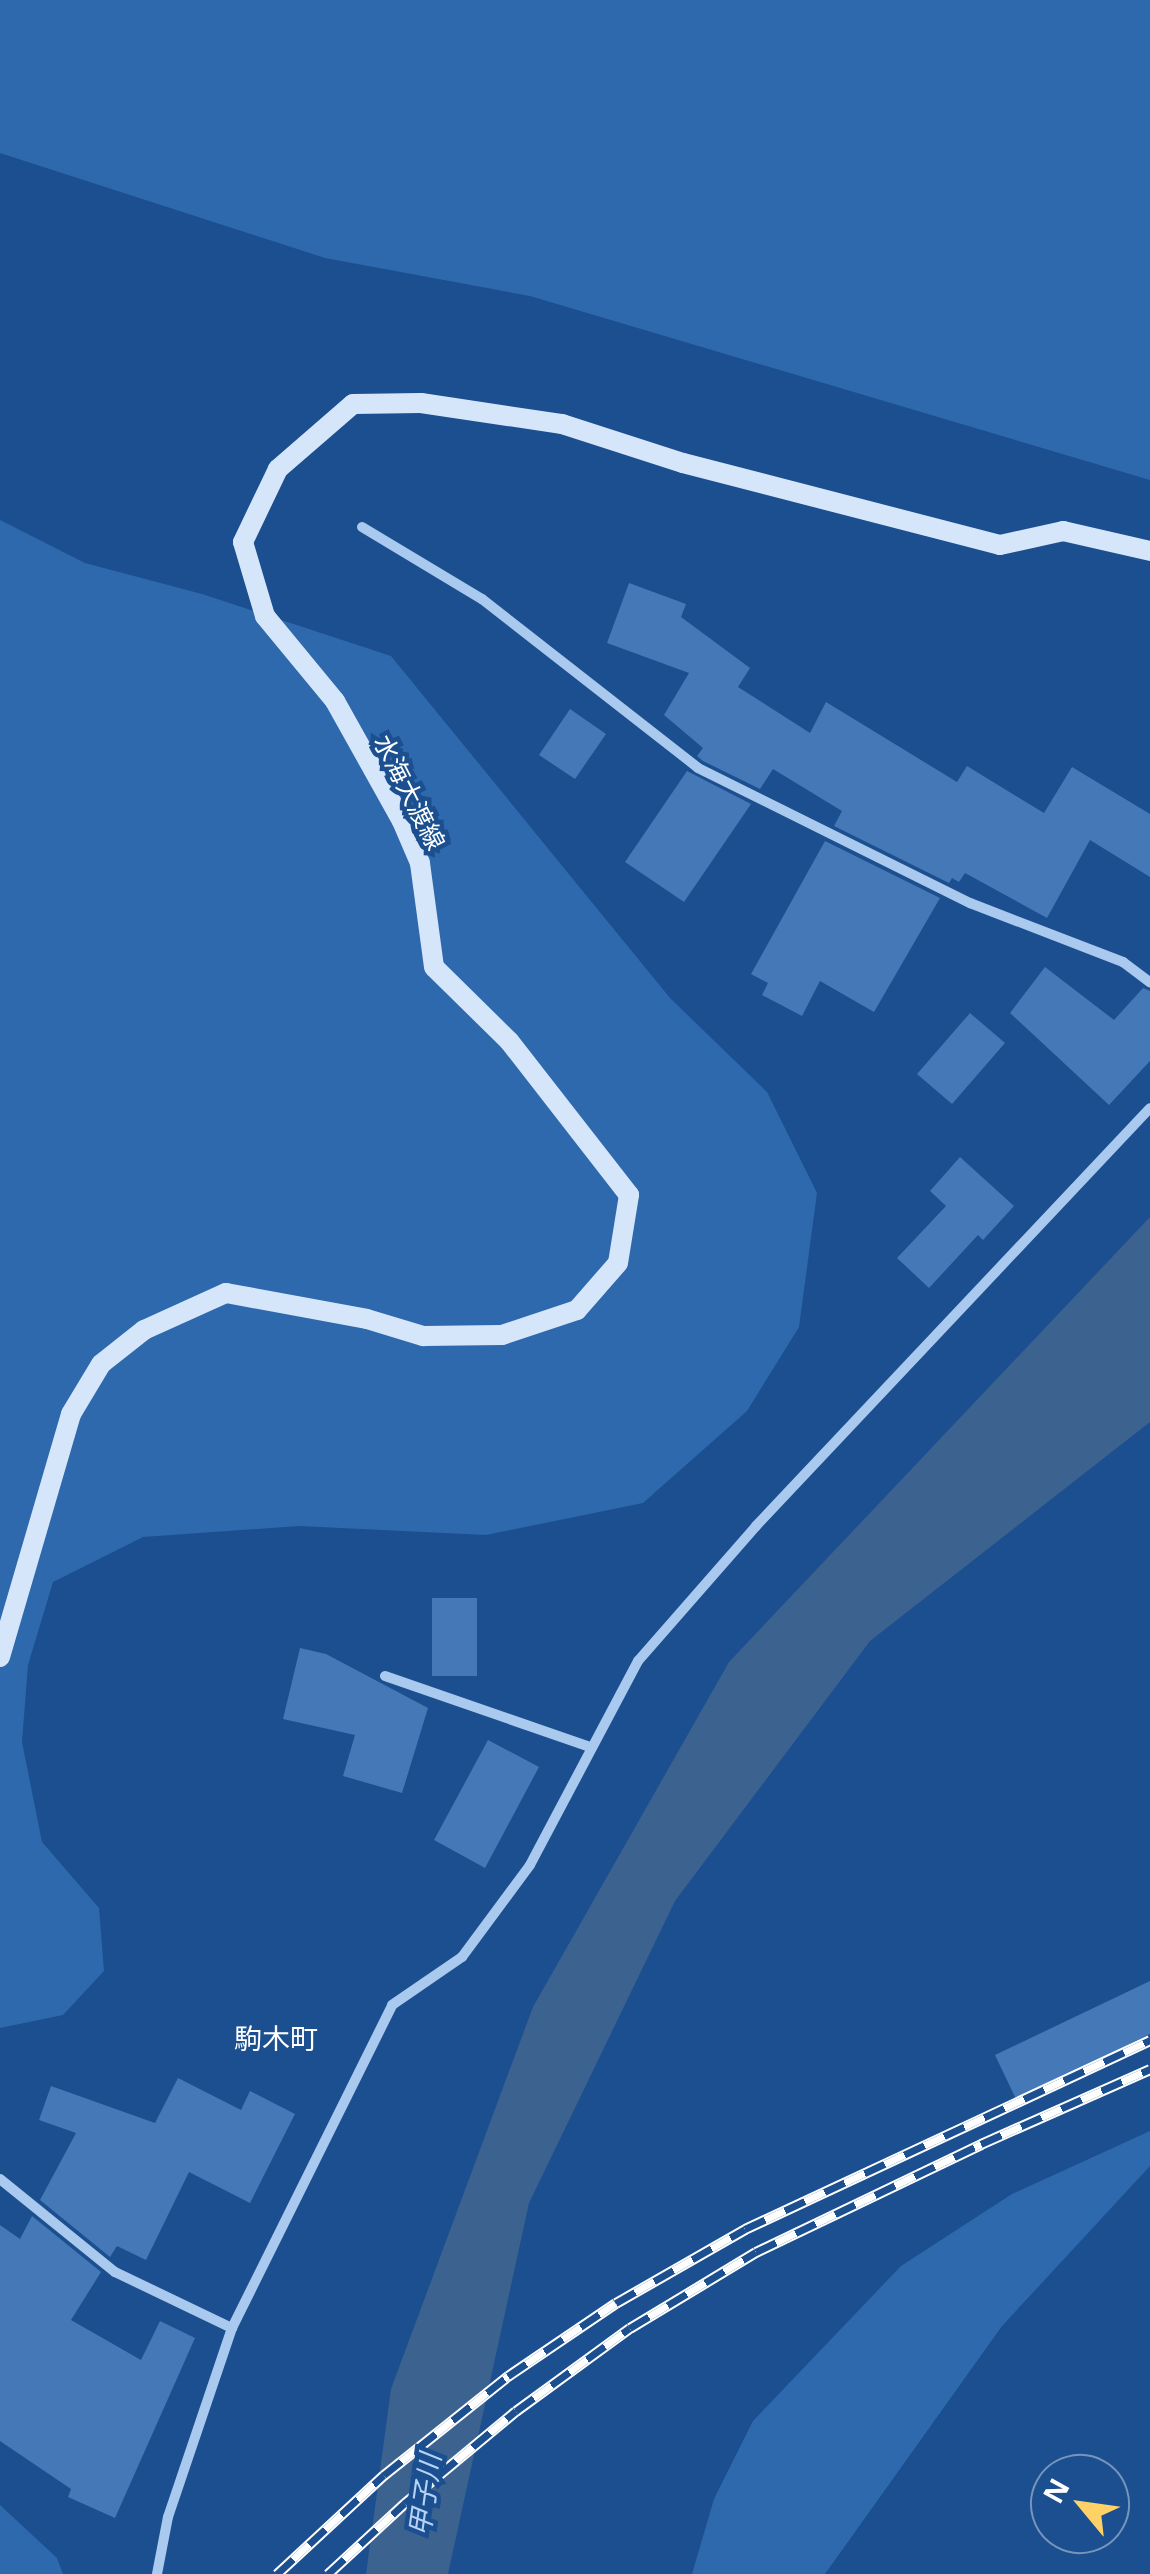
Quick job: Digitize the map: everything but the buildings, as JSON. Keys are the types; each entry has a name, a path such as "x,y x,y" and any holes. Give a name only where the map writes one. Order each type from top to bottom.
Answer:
{"main road":[{"name":"水海大渡線","path":"0,1657 71,1414 101,1364 144,1330 226,1294 367,1320 422,1336 502,1335 577,1310 618,1263 629,1194 509,1042 434,967 420,863 402,821 334,702 265,616 243,542 278,469 353,404 421,402 562,424 683,463 1000,545 1064,530 1150,551"}],"street":[{"path":"362,527 482,599 698,768 970,902 1124,962 1150,982"},
{"path":"156,2574 168,2517 232,2328 392,2006 462,1957 530,1865 638,1660 756,1526 1150,1108"},
{"path":"385,1676 590,1748"},
{"path":"0,2179 115,2272 232,2328"}],"shaded area":[{"path":"0,0 1150,0 1150,480 530,296 325,258 0,153"},
{"path":"0,520 85,563 202,594 391,656 670,998 767,1092 817,1193 799,1327 747,1411 643,1503 486,1535 299,1526 143,1537 53,1582 28,1665 22,1742 42,1842 99,1908 104,1971 63,2015 0,2028"},
{"path":"1150,2131 1150,2166 1002,2326 825,2574 692,2574 714,2499 753,2421 901,2266 1012,2194"},
{"path":"0,2505 57,2558 63,2574 0,2574"}],"water":[{"name":"甲子川","path":"1150,1217 1150,1422 870,1641 675,1901 529,2203 448,2574 366,2574 391,2389 533,2007 729,1662"}],"railway":[{"path":"277,2574 384,2475 508,2376 616,2303 745,2229 1150,2040"},
{"path":"328,2574 405,2503 516,2411 630,2328 756,2252 981,2144 1150,2069"}],"district":[{"name":"駒木町","path":"276,2038"}]}
